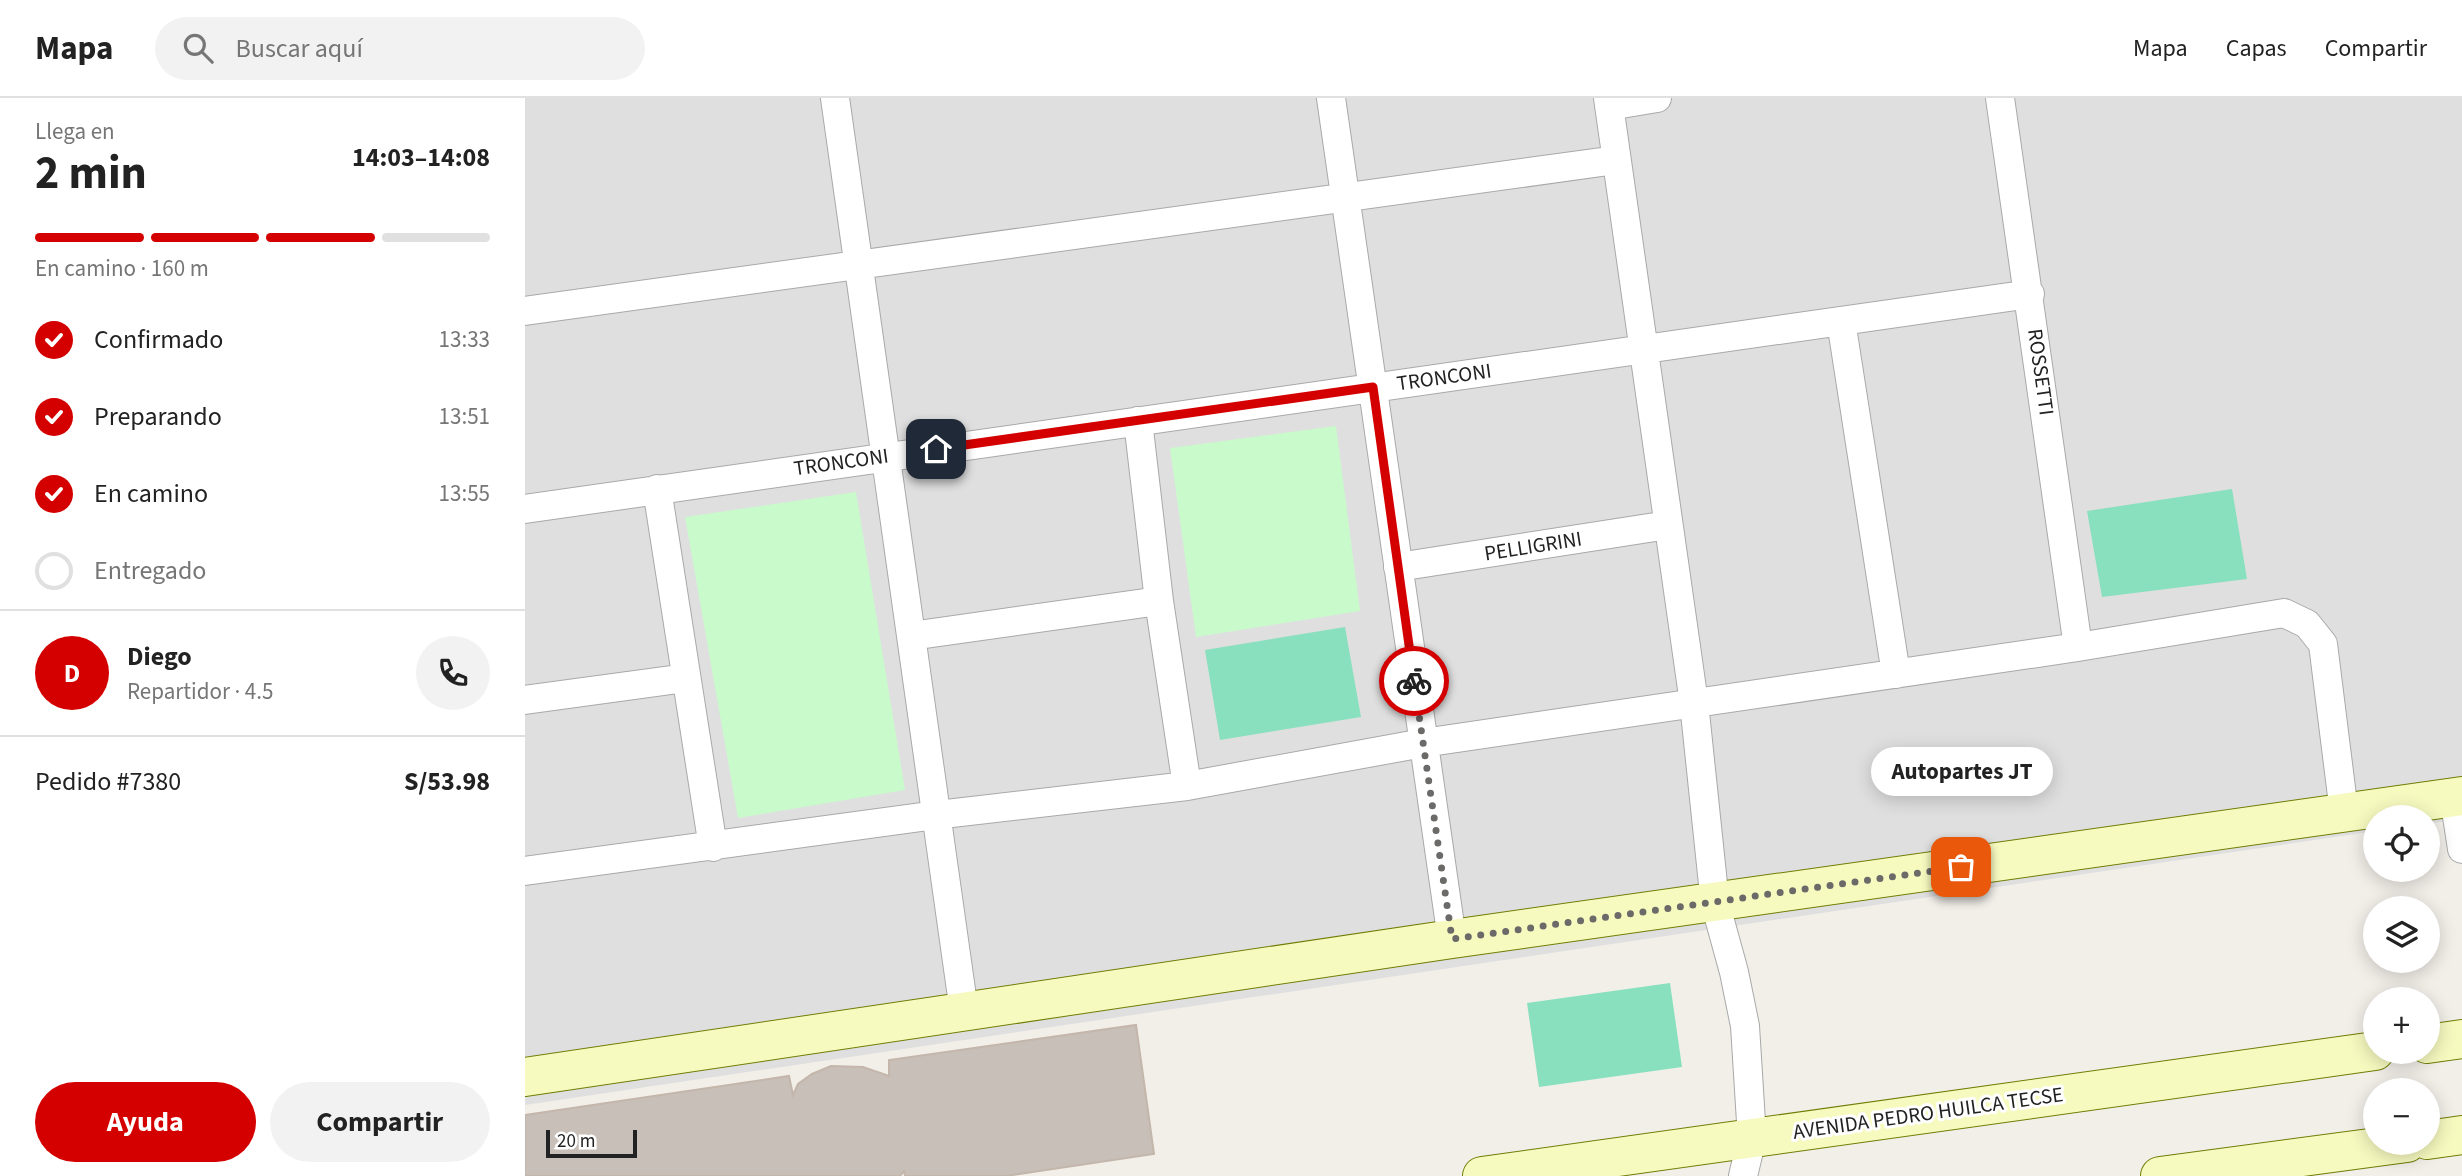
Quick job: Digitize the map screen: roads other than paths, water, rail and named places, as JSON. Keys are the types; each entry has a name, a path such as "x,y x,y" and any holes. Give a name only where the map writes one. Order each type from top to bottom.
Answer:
{"street":[{"path":"835,98 964,1011"},
{"path":"1331,98 1452,939"},
{"path":"1657,98 1608,102 1694,704 1715,903 1734,972 1745,1026 1752,1138 1742,1176"},
{"name":"ROSSETTI","path":"2000,98 2030,294 2078,647"},
{"path":"525,311 1616,160"},
{"name":"TRONCONI","path":"525,509 2030,294"},
{"path":"1841,321 1896,674"},
{"path":"1138,421 1159,601 1187,786"},
{"path":"657,489 713,847"},
{"name":"PELLIGRINI","path":"1398,567 1668,525"},
{"path":"911,636 1159,601"},
{"path":"525,871 936,815 1187,786 1423,743 2078,647 2284,613 2307,624 2323,644 2344,812"},
{"path":"525,700 686,678"},
{"path":"525,1077 1452,939 2458,796 2462,849"},
{"path":"2440,1042 2462,1039"},
{"name":"AVENIDA PEDRO HUILCA TECSE","path":"1482,1176 2363,1053"},
{"path":"2440,1138 2462,1135"},
{"path":"2160,1176 2363,1149"}],"place":[{"name":"Autopartes JT","path":"1961,867"}]}
